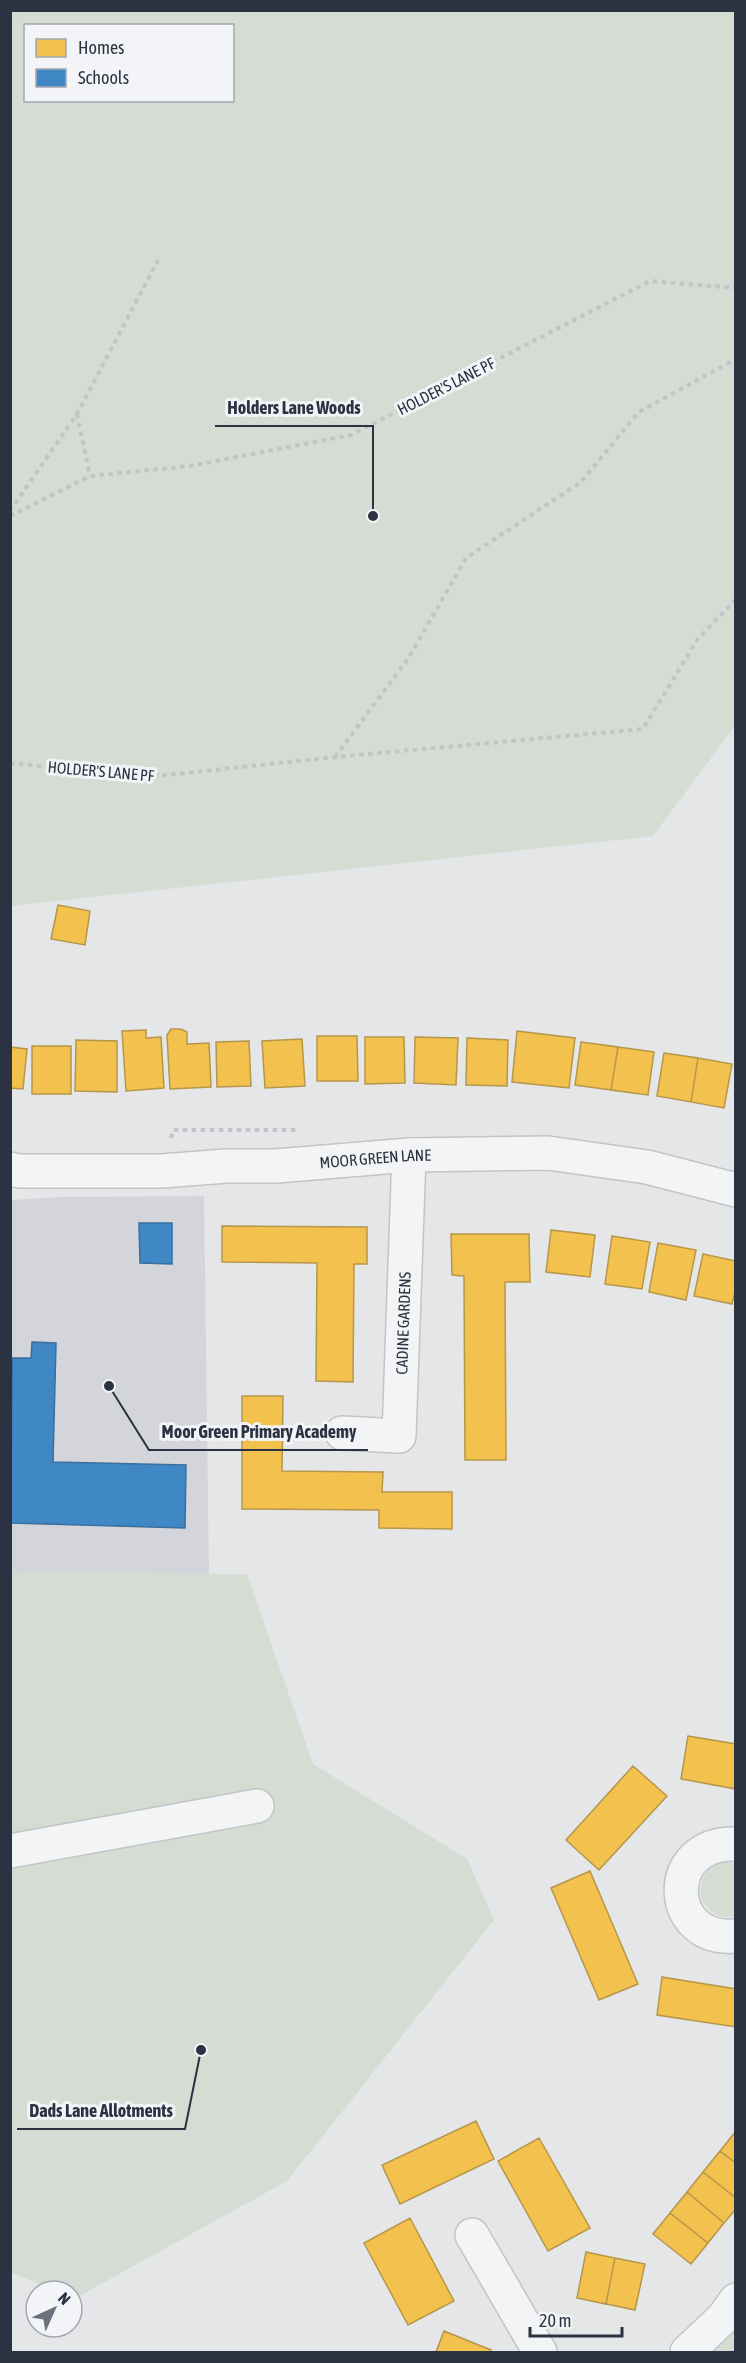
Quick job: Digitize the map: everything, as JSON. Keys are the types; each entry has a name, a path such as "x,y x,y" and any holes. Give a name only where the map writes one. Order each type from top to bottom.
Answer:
{"street":[{"name":"MOOR GREEN LANE","path":"10,1169 19,1171 162,1171 226,1166 276,1166 409,1155 548,1154 647,1167 735,1190"},
{"name":"CADINE GARDENS","path":"342,1433 399,1436 409,1155"},
{"path":"10,1851 257,1806"},
{"path":"735,1844 721,1844 706,1848 693,1858 685,1870 681,1884 684,1906 696,1925 709,1933 724,1937 735,1936"},
{"path":"472,2235 540,2352"},
{"path":"687,2352 723,2318 735,2300"}],"path":[{"path":"10,511 77,414 158,260"},
{"name":"HOLDER'S LANE PF","path":"10,516 90,476 190,466 351,435 650,281 735,288"},
{"path":"335,757 408,659 466,558 581,482 639,412 735,359"},
{"path":"77,414 90,476"},
{"name":"HOLDER'S LANE PF","path":"10,763 149,777 335,757 643,729 698,640 735,599"}],"shaded area":[{"path":"10,11 735,11 735,726 653,836 11,906"},
{"path":"204,1196 209,1574 11,1573 11,1200 58,1197"},
{"path":"11,1573 247,1574 313,1764 467,1859 494,1920 287,2181 84,2293 84,2279 27,2279 11,2272"},
{"path":"722,1862 735,1863 735,1916 724,1917 715,1914 701,1898 704,1876 707,1871"},
{"path":"735,2318 735,2352 709,2352"}],"building: Homes":[{"path":"58,905 90,911 85,945 51,939"},
{"path":"171,1029 181,1029 187,1032 187,1044 209,1043 211,1087 170,1089 167,1035"},
{"path":"146,1030 146,1038 161,1037 164,1088 126,1091 122,1031"},
{"path":"517,1031 575,1038 569,1088 512,1082"},
{"path":"317,1036 357,1036 358,1081 317,1081"},
{"path":"365,1037 404,1037 405,1083 365,1084"},
{"path":"415,1037 458,1038 456,1085 414,1083"},
{"path":"467,1038 508,1040 507,1086 466,1085"},
{"path":"302,1039 305,1086 265,1088 262,1041"},
{"path":"76,1040 117,1041 117,1092 75,1091"},
{"path":"249,1041 251,1086 217,1087 216,1042"},
{"path":"581,1042 618,1047 611,1090 575,1085"},
{"path":"32,1046 71,1046 71,1094 32,1094"},
{"path":"10,1047 27,1049 23,1089 10,1088"},
{"path":"618,1047 654,1052 648,1095 611,1090"},
{"path":"664,1053 698,1058 691,1102 657,1096"},
{"path":"698,1058 732,1064 724,1108 691,1102"},
{"path":"222,1226 367,1227 367,1264 354,1264 353,1382 316,1381 317,1263 222,1262"},
{"path":"551,1230 595,1235 590,1277 546,1272"},
{"path":"451,1234 529,1234 530,1282 505,1282 506,1460 465,1460 464,1276 452,1275"},
{"path":"612,1236 650,1242 642,1289 605,1284"},
{"path":"658,1243 696,1250 686,1300 649,1292"},
{"path":"703,1254 736,1261 736,1288 732,1304 694,1296"},
{"path":"242,1396 283,1396 282,1471 383,1472 382,1492 452,1492 452,1529 379,1528 379,1510 242,1509"},
{"path":"688,1736 736,1744 736,1789 681,1779"},
{"path":"633,1766 667,1796 599,1870 566,1840"},
{"path":"590,1871 638,1984 599,2000 551,1888"},
{"path":"662,1977 736,1989 736,2027 657,2015"},
{"path":"476,2121 494,2159 400,2204 382,2165"},
{"path":"736,2131 736,2163 720,2151"},
{"path":"539,2138 590,2228 548,2251 498,2161"},
{"path":"720,2151 736,2163 736,2198 703,2172"},
{"path":"703,2172 736,2198 736,2209 724,2223 687,2192"},
{"path":"687,2192 724,2223 708,2243 670,2213"},
{"path":"670,2213 708,2243 691,2264 653,2234"},
{"path":"410,2218 454,2301 408,2325 364,2243"},
{"path":"586,2252 615,2258 606,2304 577,2298"},
{"path":"615,2258 645,2264 635,2310 606,2304"},
{"path":"444,2331 491,2350 490,2352 436,2352"}],"building: Schools":[{"path":"139,1223 172,1223 172,1264 140,1263"},
{"path":"32,1342 56,1343 53,1462 186,1465 185,1528 11,1523 12,1358 31,1358"}],"place":[{"name":"Holders Lane Woods","path":"373,516"},
{"name":"Moor Green Primary Academy","path":"109,1386"},
{"name":"Dads Lane Allotments","path":"201,2050"}]}
